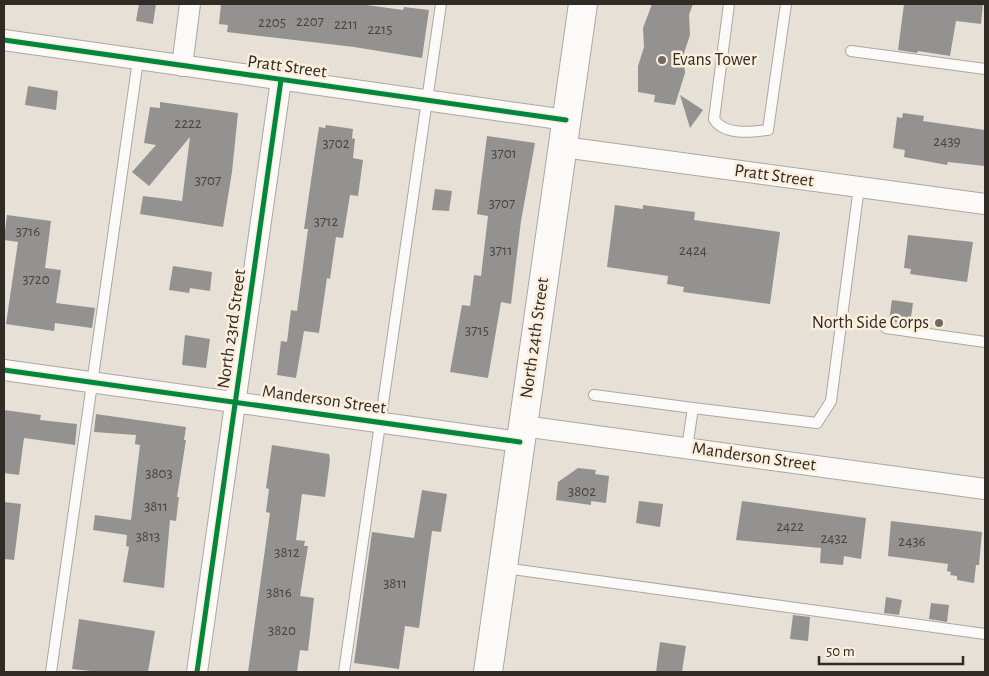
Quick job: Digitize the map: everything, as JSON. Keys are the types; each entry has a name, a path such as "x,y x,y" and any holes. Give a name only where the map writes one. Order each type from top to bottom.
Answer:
{"main road":[{"name":"North 24th Street","path":"488,672 583,4"}],"street":[{"path":"182,66 190,4"},
{"name":"Pratt Street","path":"4,40 566,120"},
{"name":"North 23rd Street","path":"197,672 282,80"},
{"name":"Pratt Street","path":"563,147 985,204"},
{"name":"Manderson Street","path":"4,370 380,422 687,448 985,489"}],"lane":[{"path":"344,672 441,4"},
{"path":"729,4 714,117 720,126 745,132 768,130 786,4"},
{"path":"851,51 985,69"},
{"path":"51,672 138,60"},
{"path":"594,395 817,423 831,401 859,187"},
{"path":"886,328 985,342"},
{"path":"687,448 693,408"},
{"path":"503,568 985,634"}],"building":[{"path":"139,4 156,4 153,24 136,21"},
{"path":"221,4 359,4 403,10 404,7 429,10 422,58 354,47 227,32 228,25 219,24"},
{"name":"Evans Tower","path":"652,4 693,4 689,15 690,35 684,53 685,73 675,105 654,102 655,95 638,92 638,66 644,47 643,28"},
{"path":"904,4 983,4 981,24 956,21 950,56 898,50"},
{"path":"28,86 58,91 56,110 25,105"},
{"path":"680,95 703,110 690,128"},
{"path":"160,102 238,113 232,172 223,227 140,214 143,196 182,201 190,137 149,186 132,172 156,145 144,143 150,107 160,108"},
{"path":"903,113 924,116 923,121 985,130 985,166 948,162 947,165 904,157 905,150 893,148 897,117 902,118"},
{"path":"326,125 353,129 352,138 355,139 353,158 363,160 358,196 350,195 343,238 336,237 330,279 327,278 319,333 304,331 296,378 277,375 281,341 287,342 291,310 297,311 308,229 304,229 319,127 325,128"},
{"path":"487,136 535,143 521,221 511,304 501,302 488,378 450,372 462,305 470,306 474,275 481,276 488,216 477,214"},
{"path":"435,189 452,191 449,211 432,210"},
{"path":"615,205 643,209 643,205 695,212 694,220 780,232 770,304 683,292 684,287 667,284 668,276 607,267"},
{"path":"7,215 51,221 45,268 61,270 56,303 95,308 92,328 55,323 54,331 6,324 18,242 4,240"},
{"path":"908,235 973,242 967,282 910,274 911,269 904,268"},
{"path":"173,266 212,272 210,291 190,288 189,293 169,290"},
{"path":"892,300 913,303 910,324 889,321"},
{"path":"185,335 210,339 206,368 182,365"},
{"path":"4,410 41,415 40,420 77,424 75,445 24,438 19,475 4,473"},
{"path":"96,414 186,427 184,440 186,440 177,497 179,497 176,521 170,520 164,588 123,582 129,547 126,546 127,535 93,530 95,515 131,520 140,445 135,444 136,435 94,432"},
{"path":"272,445 329,454 330,460 325,497 302,494 296,540 305,541 304,546 308,546 300,596 314,598 308,651 300,650 297,672 248,672 270,513 266,512 269,489 266,488"},
{"path":"578,468 596,470 595,474 609,476 606,503 591,501 591,505 556,500 558,482"},
{"path":"422,490 447,494 441,532 432,531 419,628 405,626 399,669 354,663 372,532 414,538"},
{"path":"639,501 663,504 660,527 636,523"},
{"path":"742,501 866,518 861,559 844,556 843,565 820,563 821,548 736,540"},
{"path":"4,502 21,504 14,560 4,559"},
{"path":"891,521 982,532 979,565 976,565 974,583 957,580 957,576 950,575 951,572 947,571 948,564 888,556"},
{"path":"886,597 902,600 899,615 884,613"},
{"path":"931,603 949,605 947,622 929,619"},
{"path":"793,615 810,617 808,641 790,639"},
{"path":"79,619 155,631 148,672 100,672 72,669"},
{"path":"660,642 686,646 682,672 656,672"}],"cycle path":[{"path":"4,40 566,120"},
{"path":"197,672 281,80"},
{"path":"4,370 520,442"}],"place":[{"name":"Evans Tower","path":"662,60"},
{"name":"North Side Corps","path":"939,323"}]}
